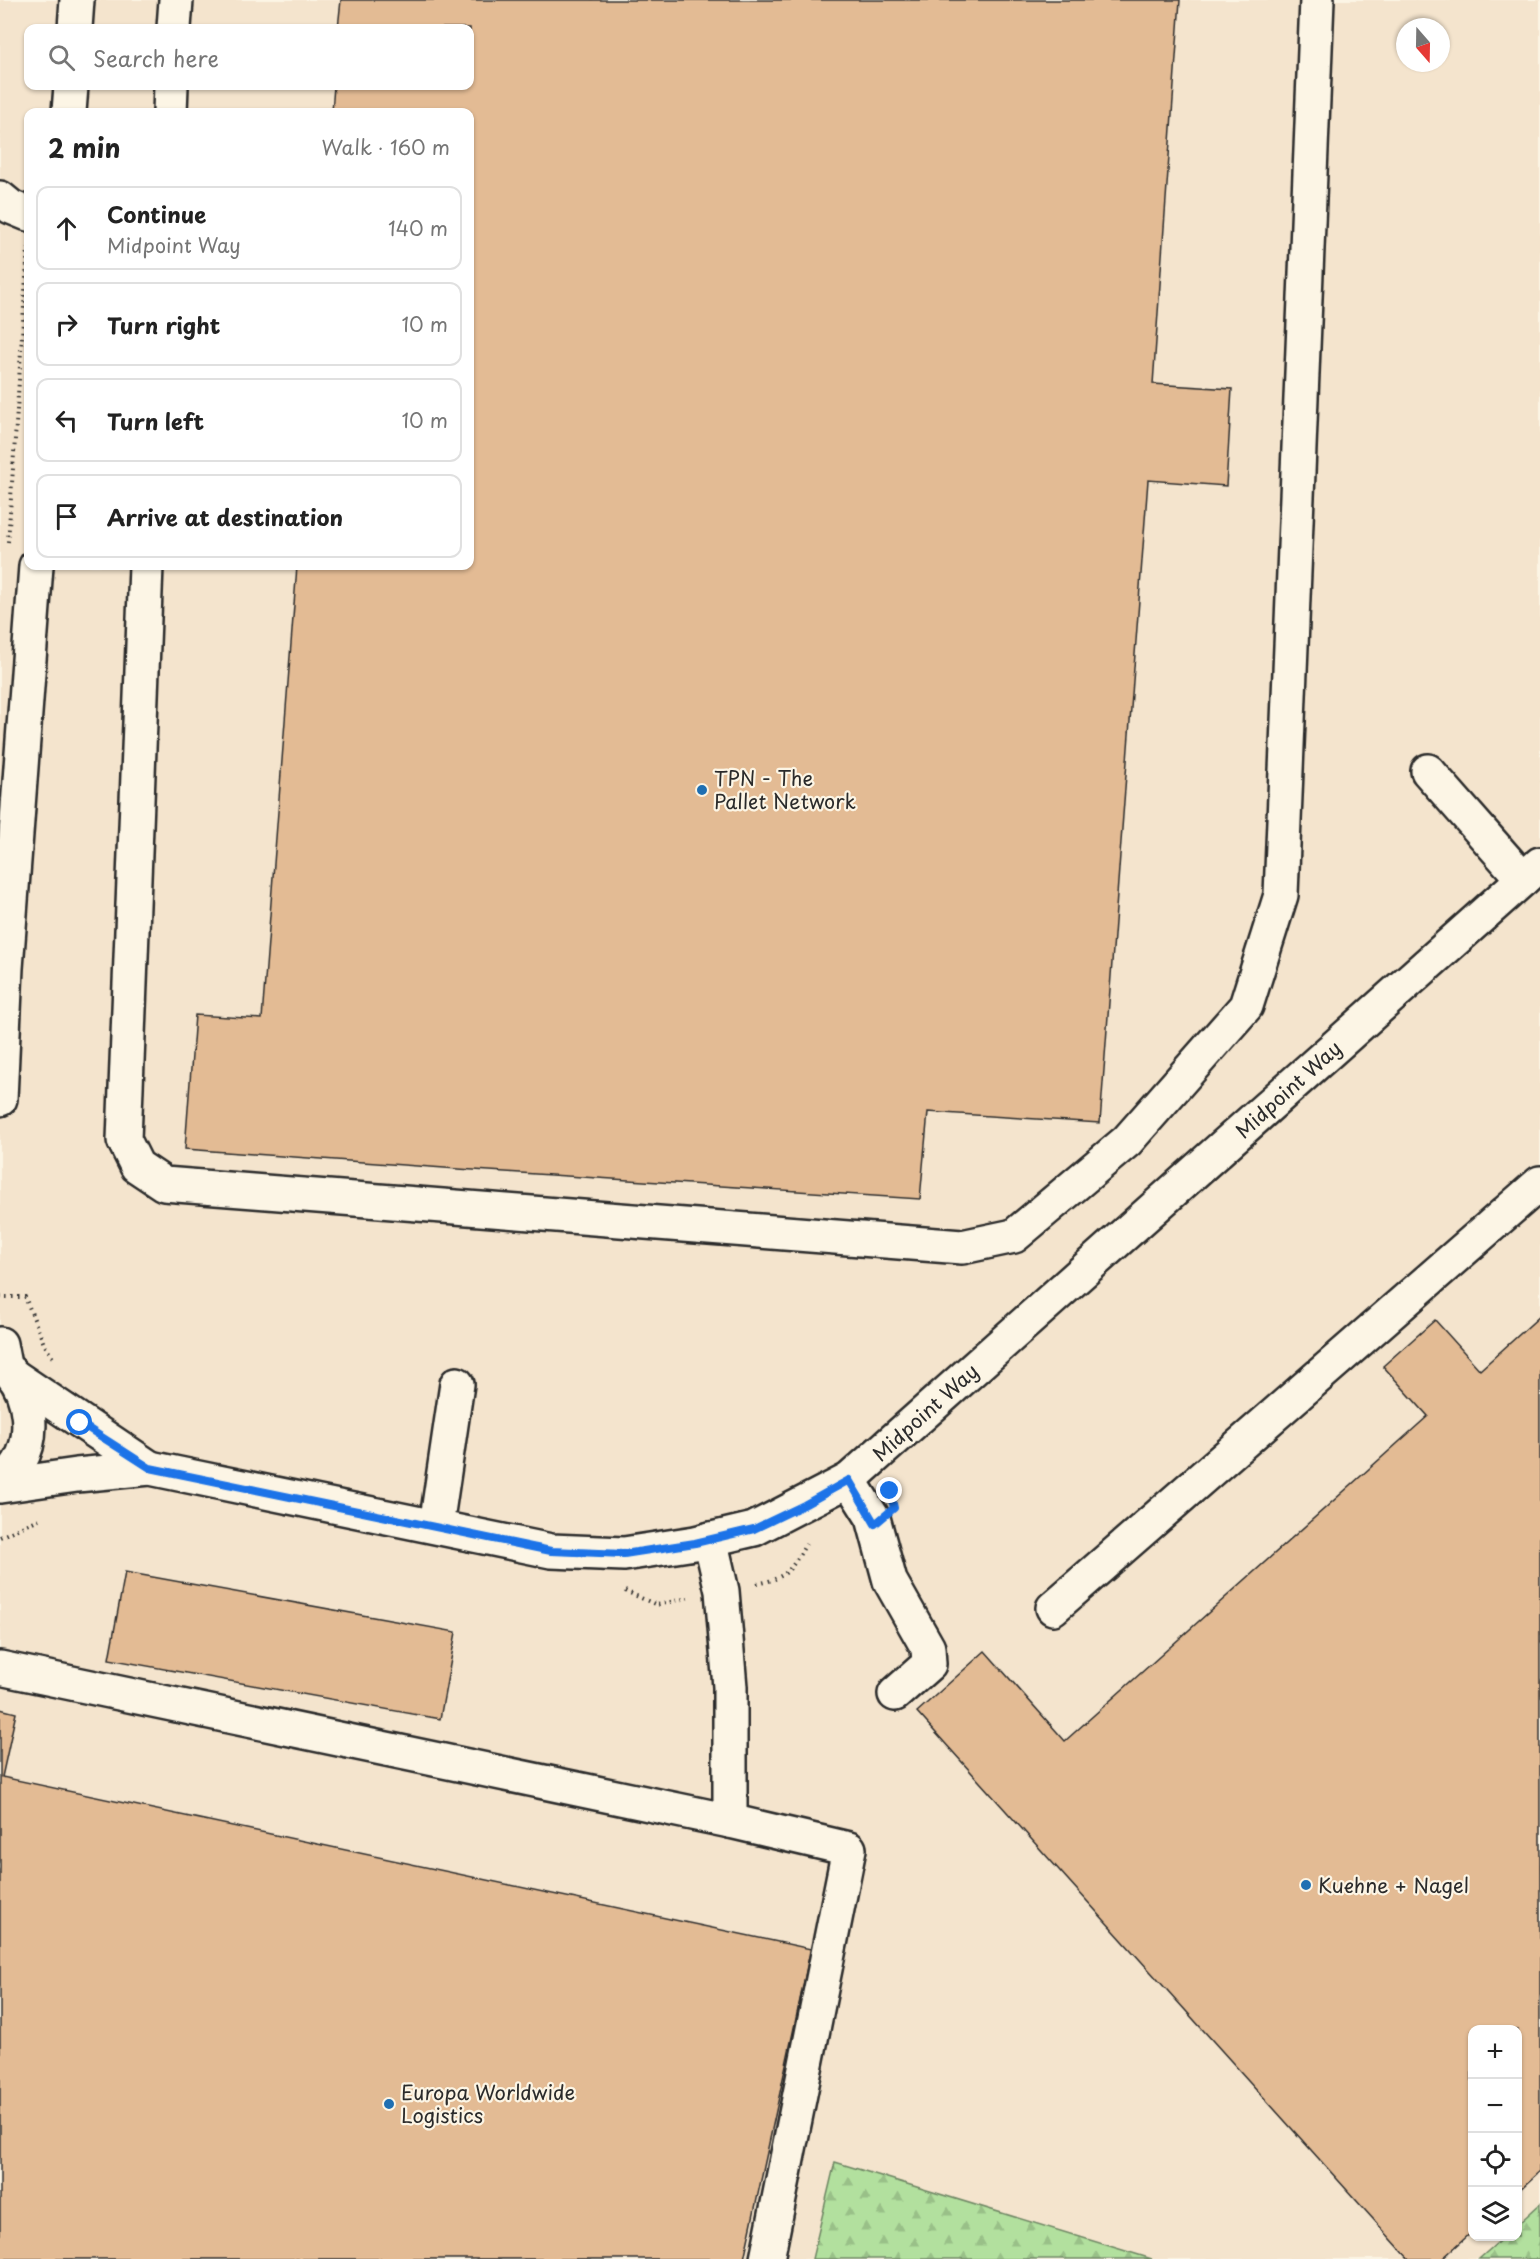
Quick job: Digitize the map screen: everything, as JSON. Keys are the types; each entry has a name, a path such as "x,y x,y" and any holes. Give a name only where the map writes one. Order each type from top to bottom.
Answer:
{"street":[{"path":"75,24 77,0"},
{"path":"174,24 176,0"},
{"path":"146,570 124,1140 137,1166 164,1184 294,1195 962,1247 1014,1236 1127,1141 1246,1006 1281,895 1317,0"},
{"path":"69,108 71,90"},
{"path":"170,108 171,90"},
{"path":"0,198 11,207 24,212"},
{"path":"0,1099 3,967 22,559"},
{"path":"1428,771 1532,872"},
{"name":"Midpoint Way","path":"0,1485 77,1474 150,1468 551,1551 624,1554 754,1529 849,1480 1532,872"},
{"path":"1053,1608 1540,1183"},
{"path":"0,1485 20,1462 29,1432 27,1402 5,1362"},
{"name":"Midpoint Way","path":"5,1362 150,1468"},
{"path":"436,1526 457,1384"},
{"path":"849,1480 873,1518 890,1581 928,1648 929,1664 895,1694"},
{"path":"710,1539 722,1591 730,1687 730,1821"},
{"path":"0,1668 730,1821 849,1849 767,2259"}],"path":[{"path":"22,559 24,452"},
{"path":"0,1537 44,1517"},
{"path":"618,1588 657,1605 777,1580 790,1570 807,1542 815,1539"}],"shaded area":[{"path":"0,0 1540,0 1540,2204 1522,2220 1522,2025 1468,2025 1468,2241 1499,2241 1479,2259 1152,2259 836,2163 812,2259 0,2259"}],"green space":[{"path":"835,2162 1152,2259 812,2259"},
{"path":"1540,2204 1540,2259 1479,2259 1499,2241 1522,2241 1522,2220"}],"building":[{"name":"TPN - The Pallet Network","path":"341,0 1180,0 1153,384 1232,389 1226,486 1148,480 1100,1123 928,1112 920,1199 185,1149 195,1015 262,1019 297,570 474,570 474,108 332,108 334,90 474,90 474,24 338,24"},
{"name":"Kuehne + Nagel","path":"1540,1316 1540,2171 1522,2187 1522,2025 1468,2025 1468,2236 1442,2259 1409,2259 917,1712 985,1651 1065,1741 1428,1416 1383,1366 1435,1320 1480,1370"},
{"path":"125,1572 456,1632 440,1719 109,1659"},
{"name":"Europa Worldwide Logistics","path":"0,1709 16,1713 2,1777 811,1949 744,2259 0,2259"}],"place":[{"name":"TPN - The Pallet Network","path":"702,790"},
{"name":"Kuehne + Nagel","path":"1306,1885"},
{"name":"Europa Worldwide Logistics","path":"389,2104"}],"route":[{"path":"80,1423 150,1468 551,1551 624,1554 695,1543 754,1529 849,1480 875,1524 894,1508 890,1491"}]}
